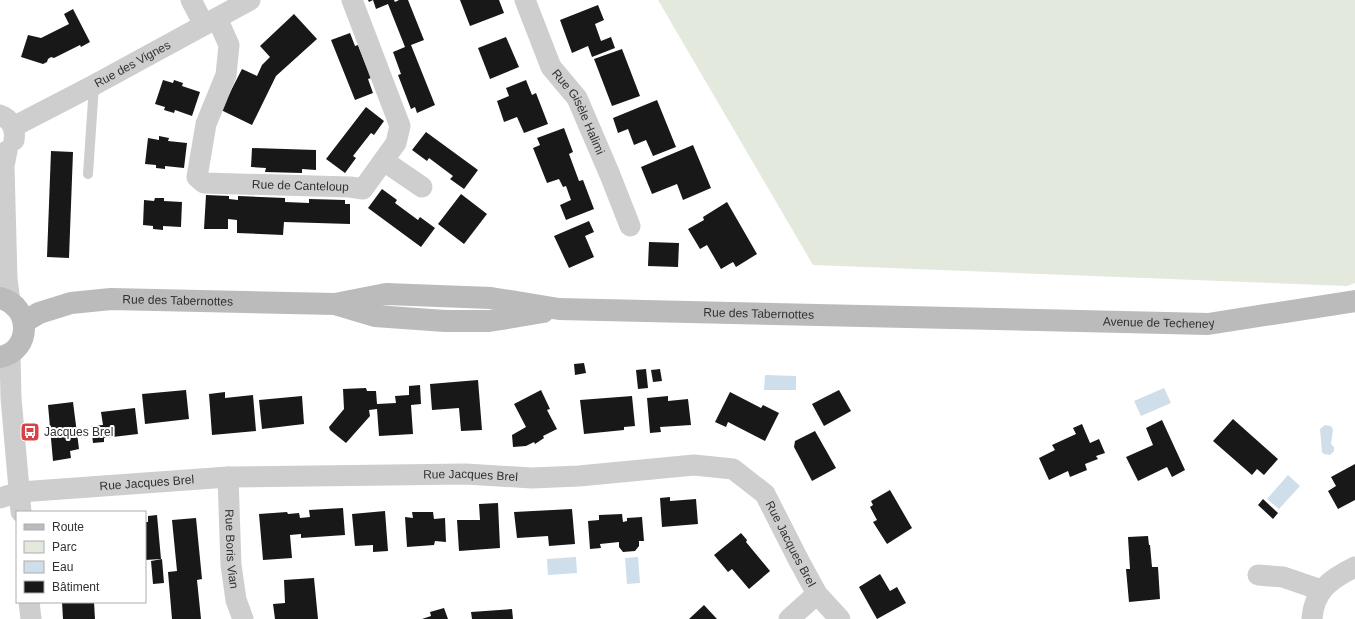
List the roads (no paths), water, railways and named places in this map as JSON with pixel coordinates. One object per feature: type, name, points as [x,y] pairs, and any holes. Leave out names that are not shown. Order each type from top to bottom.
[{"type":"street","points":[[191,0],[211,22]]},
{"type":"street","name":"Rue des Vignes","points":[[7,121],[94,85],[250,0]]},
{"type":"street","name":"Rue de Canteloup","points":[[211,22],[229,46],[226,75],[206,124],[197,177],[204,183],[342,187],[363,189],[396,143],[400,126],[352,0]]},
{"type":"street","name":"Rue Gisèle Halimi","points":[[525,0],[550,67],[577,98],[630,226]]},
{"type":"street","points":[[7,121],[14,139],[11,146],[3,152],[7,279],[5,300],[16,307],[24,322],[22,340],[17,348],[5,355],[11,398],[20,502]]},
{"type":"street","points":[[384,161],[422,186]]},
{"type":"street","name":"Rue des Tabernottes","points":[[24,322],[39,313],[71,302],[112,299],[335,304],[386,294],[491,298],[559,309],[960,318]]},
{"type":"street","name":"Avenue de Techeney","points":[[960,318],[1208,324],[1355,301]]},
{"type":"street","name":"Rue Jacques Brel","points":[[0,498],[20,502],[228,477],[466,474],[532,478],[580,476],[694,465],[734,469],[765,494],[817,594],[840,619]]},
{"type":"street","name":"Rue Boris Vian","points":[[228,477],[231,565],[236,600],[243,619]]},
{"type":"street","points":[[1312,619],[1313,609],[1321,590],[1337,576],[1355,567]]},
{"type":"street","points":[[1258,575],[1283,577],[1321,590]]},
{"type":"street","points":[[789,619],[817,594]]},
{"type":"street","points":[[29,603],[31,619]]},
{"type":"lane","points":[[88,174],[94,85]]},
{"type":"water","points":[[765,375],[796,376],[796,390],[764,390]]},
{"type":"water","points":[[1164,388],[1171,403],[1141,416],[1134,401]]},
{"type":"water","points":[[1325,425],[1331,426],[1333,430],[1331,444],[1334,447],[1334,451],[1330,455],[1322,452],[1320,429]]},
{"type":"water","points":[[1288,475],[1300,486],[1279,509],[1267,499]]},
{"type":"water","points":[[576,557],[577,573],[548,575],[547,559]]},
{"type":"water","points":[[638,557],[640,583],[627,584],[625,558]]},
{"type":"place","name":"Jacques Brel","points":[[30,432]]}]
